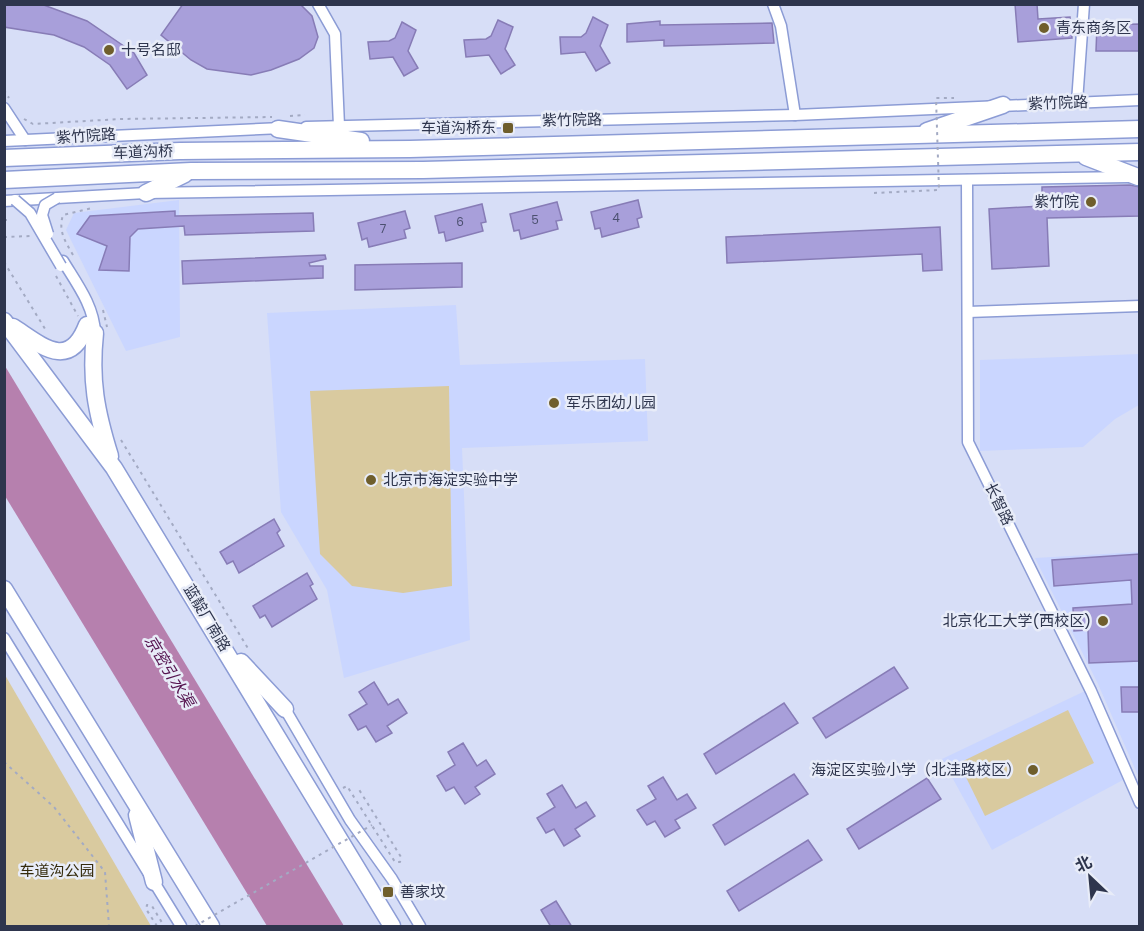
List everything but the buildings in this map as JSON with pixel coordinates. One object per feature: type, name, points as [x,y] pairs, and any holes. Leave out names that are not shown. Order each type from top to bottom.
[{"type":"highway","points":[[910,136],[1003,105]]},
{"type":"highway","points":[[279,129],[410,149]]},
{"type":"highway","name":"紫竹院路","points":[[282,151],[1140,129]]},
{"type":"highway","name":"车道沟桥","points":[[4,158],[180,151],[282,151]]},
{"type":"highway","points":[[146,193],[191,171],[423,170],[1140,152]]},
{"type":"highway","points":[[1077,153],[1139,177]]},
{"type":"highway","name":"车道沟桥","points":[[4,180],[191,171]]},
{"type":"highway","points":[[4,321],[54,353],[67,351],[92,327]]},
{"type":"highway","name":"蓝靛厂南路","points":[[4,321],[114,468],[392,927]]},
{"type":"highway","points":[[92,327],[93,395],[114,468]]},
{"type":"highway","points":[[4,589],[211,927]]},
{"type":"highway","points":[[217,635],[285,710]]},
{"type":"highway","points":[[133,800],[154,882]]},
{"type":"street","points":[[318,4],[335,34],[339,126]]},
{"type":"street","points":[[773,4],[781,26],[795,115]]},
{"type":"street","points":[[1077,102],[1084,4]]},
{"type":"street","name":"紫竹院路","points":[[4,141],[339,126],[795,115],[1140,100]]},
{"type":"street","points":[[8,106],[25,140]]},
{"type":"street","points":[[10,200],[146,193],[1139,177]]},
{"type":"street","name":"长智路","points":[[967,180],[968,442],[1091,691],[1140,803]]},
{"type":"street","points":[[57,198],[45,205],[42,215],[44,227],[59,266]]},
{"type":"street","points":[[10,200],[30,213],[59,266],[87,301],[94,318],[92,327]]},
{"type":"street","points":[[968,312],[1140,306]]},
{"type":"street","points":[[4,638],[181,927]]},
{"type":"street","points":[[285,710],[350,820],[392,879],[420,927]]},
{"type":"path","points":[[4,90],[8,106]]},
{"type":"path","points":[[874,193],[939,190],[936,98],[954,98]]},
{"type":"path","points":[[21,117],[33,124],[121,119],[315,115]]},
{"type":"path","points":[[78,263],[62,236],[60,225],[63,215],[94,207]]},
{"type":"path","points":[[4,262],[24,298],[53,339]]},
{"type":"path","points":[[59,266],[76,311],[92,327],[103,309]]},
{"type":"path","name":"蓝靛厂南路","points":[[118,436],[254,659]]},
{"type":"path","points":[[4,762],[54,807],[105,872],[109,927]]},
{"type":"path","points":[[351,792],[395,862],[400,862],[401,857],[358,788]]},
{"type":"path","points":[[195,927],[372,825]]},
{"type":"path","points":[[157,927],[146,909],[147,905],[152,906],[164,927]]},
{"type":"shaded area","points":[[179,200],[180,337],[126,351],[66,230],[74,213]]},
{"type":"shaded area","name":"北京市海淀实验中学","points":[[456,305],[460,365],[645,359],[648,441],[462,448],[470,640],[344,678],[327,590],[281,512],[267,313]]},
{"type":"shaded area","points":[[1139,354],[1139,405],[1115,419],[1083,447],[980,451],[980,360]]},
{"type":"shaded area","name":"北京化工大学(西校区)","points":[[1139,552],[1139,778],[1098,684],[1035,558]]},
{"type":"shaded area","name":"海淀区实验小学（北洼路校区）","points":[[1085,691],[1123,780],[992,850],[942,759]]},
{"type":"green space","points":[[449,386],[452,586],[403,593],[352,586],[320,554],[310,391]]},
{"type":"green space","name":"车道沟公园","points":[[5,675],[151,926],[5,926]]},
{"type":"green space","points":[[1068,710],[1094,763],[985,816],[959,763]]},
{"type":"water","name":"京密引水渠","points":[[5,366],[344,926],[267,926],[5,496]]},
{"type":"place","name":"青东商务区","points":[[1044,28]]},
{"type":"place","name":"十号名邸","points":[[109,50]]},
{"type":"place","name":"车道沟桥东","points":[[508,128]]},
{"type":"place","name":"紫竹院","points":[[1091,202]]},
{"type":"place","name":"军乐团幼儿园","points":[[554,403]]},
{"type":"place","name":"北京市海淀实验中学","points":[[371,480]]},
{"type":"place","name":"北京化工大学(西校区)","points":[[1103,621]]},
{"type":"place","name":"海淀区实验小学（北洼路校区）","points":[[1033,770]]},
{"type":"place","name":"善家坟","points":[[388,892]]}]
